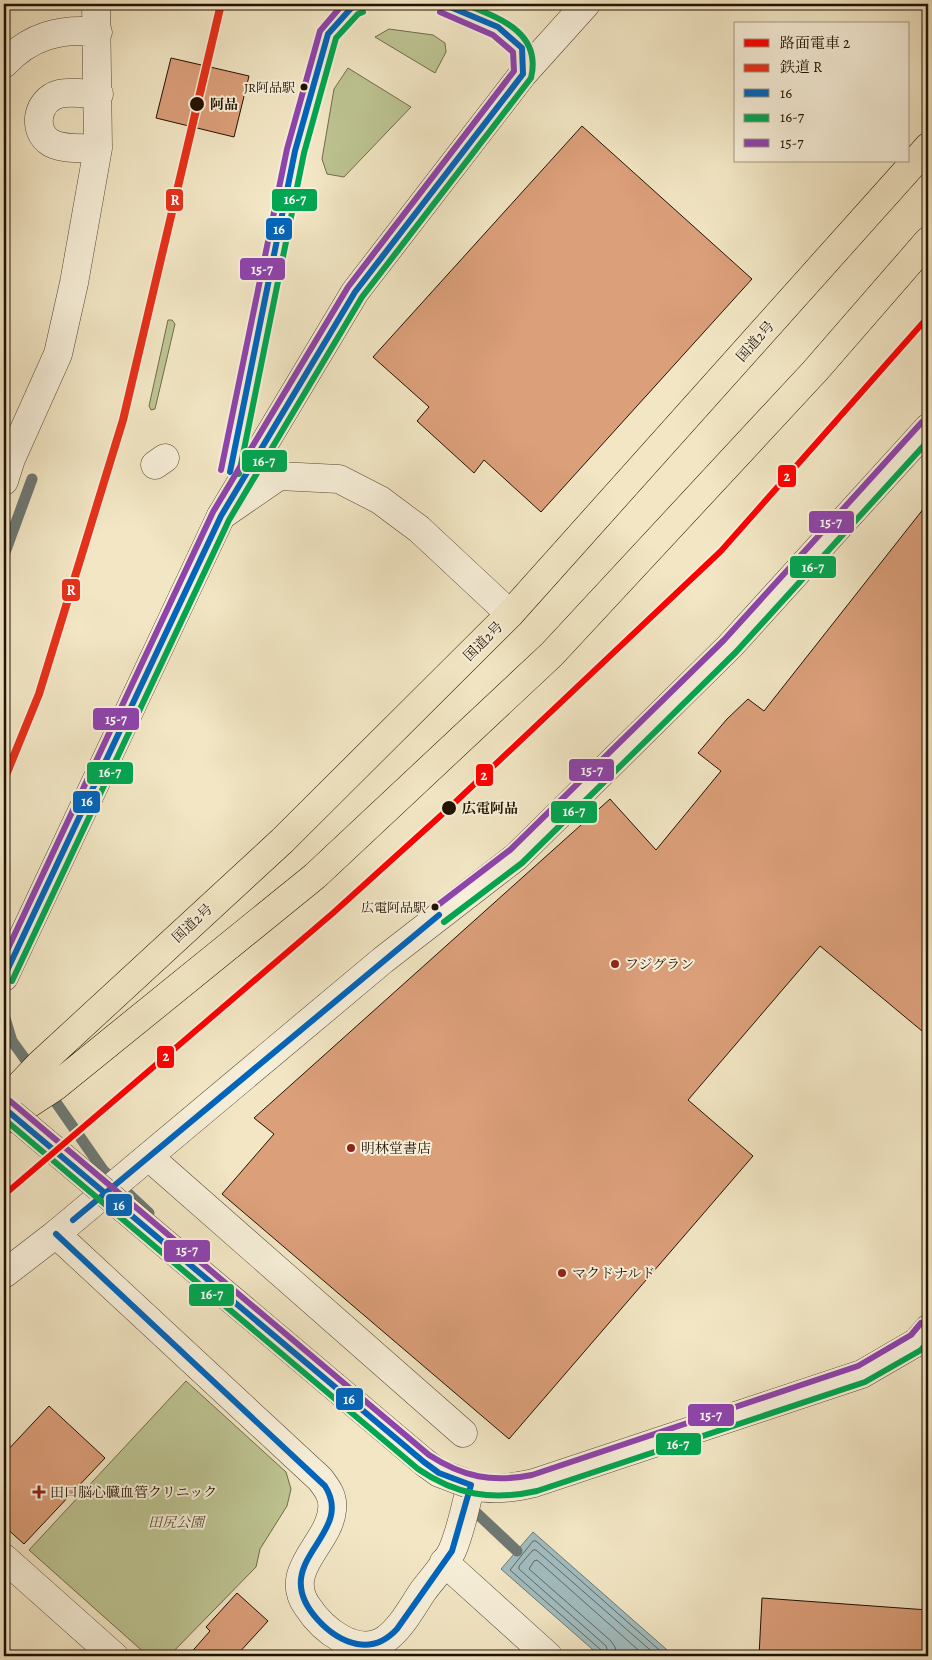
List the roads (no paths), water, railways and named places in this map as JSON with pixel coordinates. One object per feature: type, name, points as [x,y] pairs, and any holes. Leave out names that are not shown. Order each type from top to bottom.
[{"type":"highway","name":"国道2号","points":[[4,1102],[47,1058],[282,840],[510,614],[928,148]]},
{"type":"highway","points":[[4,1120],[56,1086],[315,876],[552,654],[814,371],[928,241]]},
{"type":"street","points":[[4,481],[11,459],[58,354],[74,284],[98,148],[98,32],[96,4]]},
{"type":"street","points":[[4,977],[221,516],[372,268],[523,74],[586,4]]},
{"type":"street","points":[[4,64],[28,43],[44,35],[68,30],[98,32]]},
{"type":"street","points":[[98,94],[59,94],[48,100],[41,110],[38,121],[42,133],[50,142],[61,147],[98,148]]},
{"type":"street","points":[[4,1274],[56,1234],[149,1157],[383,960],[516,856],[730,646],[928,428]]},
{"type":"street","points":[[221,516],[280,476],[339,479],[380,500],[419,528],[510,614]]},
{"type":"street","points":[[4,1108],[424,1462],[448,1478],[470,1486],[495,1489],[514,1488],[862,1374],[918,1342],[928,1329]]},
{"type":"street","points":[[149,1157],[463,1433]]},
{"type":"street","points":[[56,1234],[330,1492],[332,1509],[327,1525],[305,1564],[299,1581],[302,1600],[313,1616],[350,1650],[384,1640],[398,1627],[452,1552],[470,1486]]},
{"type":"street","points":[[4,1558],[114,1656]]},
{"type":"street","points":[[444,1562],[548,1656]]},
{"type":"water","points":[[533,1532],[674,1656],[600,1656],[501,1569]]},
{"type":"waterway","points":[[4,555],[32,479]]},
{"type":"waterway","points":[[4,1015],[12,1041],[33,1070]]},
{"type":"waterway","points":[[48,1091],[103,1170],[149,1213]]},
{"type":"waterway","points":[[467,1504],[517,1551]]},
{"type":"tram line","name":"2","points":[[4,1195],[333,913],[448,809],[721,551],[928,317]]},
{"type":"rail line","name":"R","points":[[4,780],[39,694],[123,420],[221,4]]},
{"type":"place","name":"JR阿品駅","points":[[304,87]]},
{"type":"place","name":"阿品","points":[[197,104]]},
{"type":"place","name":"広電阿品","points":[[449,808]]},
{"type":"place","name":"広電阿品駅","points":[[435,907]]},
{"type":"place","name":"フジグラン","points":[[615,964]]},
{"type":"place","name":"明林堂書店","points":[[351,1148]]},
{"type":"place","name":"マクドナルド","points":[[562,1273]]},
{"type":"place","name":"田口脳心臓血管クリニック","points":[[39,1492]]},
{"type":"park label","name":"田尻公園","points":[[176,1522]]}]
